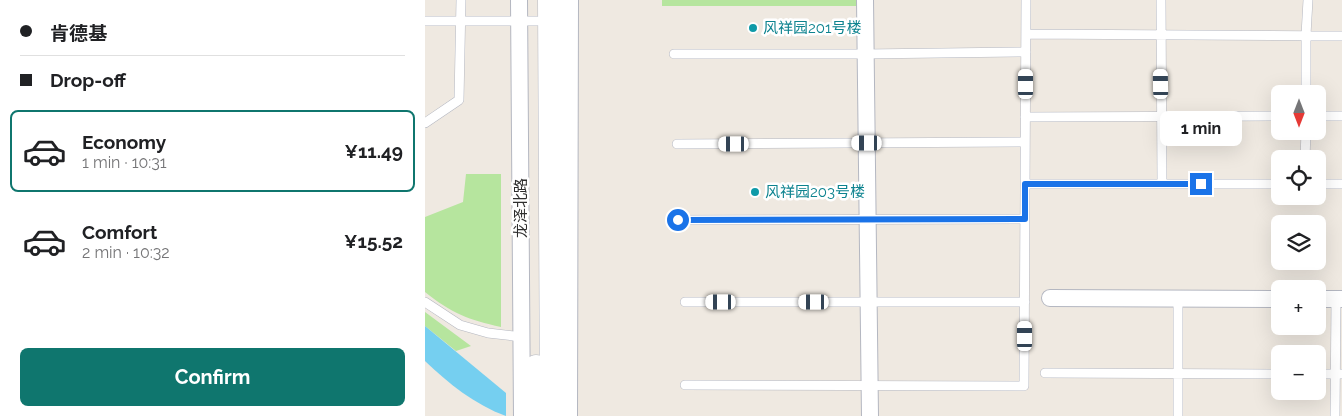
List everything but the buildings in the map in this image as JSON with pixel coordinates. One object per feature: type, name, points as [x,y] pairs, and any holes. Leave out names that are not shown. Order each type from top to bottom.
[{"type":"main road","name":"龙泽北路","points":[[550,0],[552,416]]},
{"type":"main road","name":"龙泽北路","points":[[531,14],[535,416]]},
{"type":"street","name":"龙泽北路","points":[[519,0],[531,14],[522,337],[522,416]]},
{"type":"street","points":[[569,416],[570,0]]},
{"type":"street","points":[[865,0],[871,416]]},
{"type":"street","points":[[1050,298],[1271,299]]},
{"type":"street","points":[[1326,299],[1339,299]]},
{"type":"lane","points":[[425,123],[459,100],[461,0]]},
{"type":"lane","points":[[685,385],[1024,386],[1026,0]]},
{"type":"lane","points":[[1161,0],[1162,183]]},
{"type":"lane","points":[[1306,85],[1308,0]]},
{"type":"lane","points":[[425,21],[461,21],[531,14]]},
{"type":"lane","points":[[1026,34],[1342,36]]},
{"type":"lane","points":[[674,54],[1026,52]]},
{"type":"lane","points":[[1025,117],[1271,116]]},
{"type":"lane","points":[[1326,116],[1342,116]]},
{"type":"lane","points":[[677,144],[1025,142]]},
{"type":"lane","points":[[1025,184],[1271,184]]},
{"type":"lane","points":[[1326,184],[1342,184]]},
{"type":"lane","points":[[678,220],[1025,219]]},
{"type":"lane","points":[[1178,298],[1178,416]]},
{"type":"lane","points":[[1335,416],[1339,374],[1339,299]]},
{"type":"lane","points":[[425,302],[460,325],[488,333],[522,337]]},
{"type":"lane","points":[[685,302],[1025,302]]},
{"type":"lane","points":[[1045,373],[1271,374]]},
{"type":"lane","points":[[1326,374],[1339,374]]},
{"type":"green space","points":[[662,0],[857,0],[857,6],[662,6]]},
{"type":"green space","points":[[466,174],[501,174],[501,327],[479,322],[461,315],[425,292],[425,217],[463,202]]},
{"type":"green space","points":[[425,312],[471,346],[456,351],[425,326]]},
{"type":"water","points":[[425,326],[506,393],[506,416],[483,406],[463,393],[425,361]]},
{"type":"place","name":"风祥园201号楼","points":[[753,28]]},
{"type":"place","name":"风祥园203号楼","points":[[755,192]]},
{"type":"route","points":[[678,220],[1025,219],[1025,184],[1201,184]]}]
